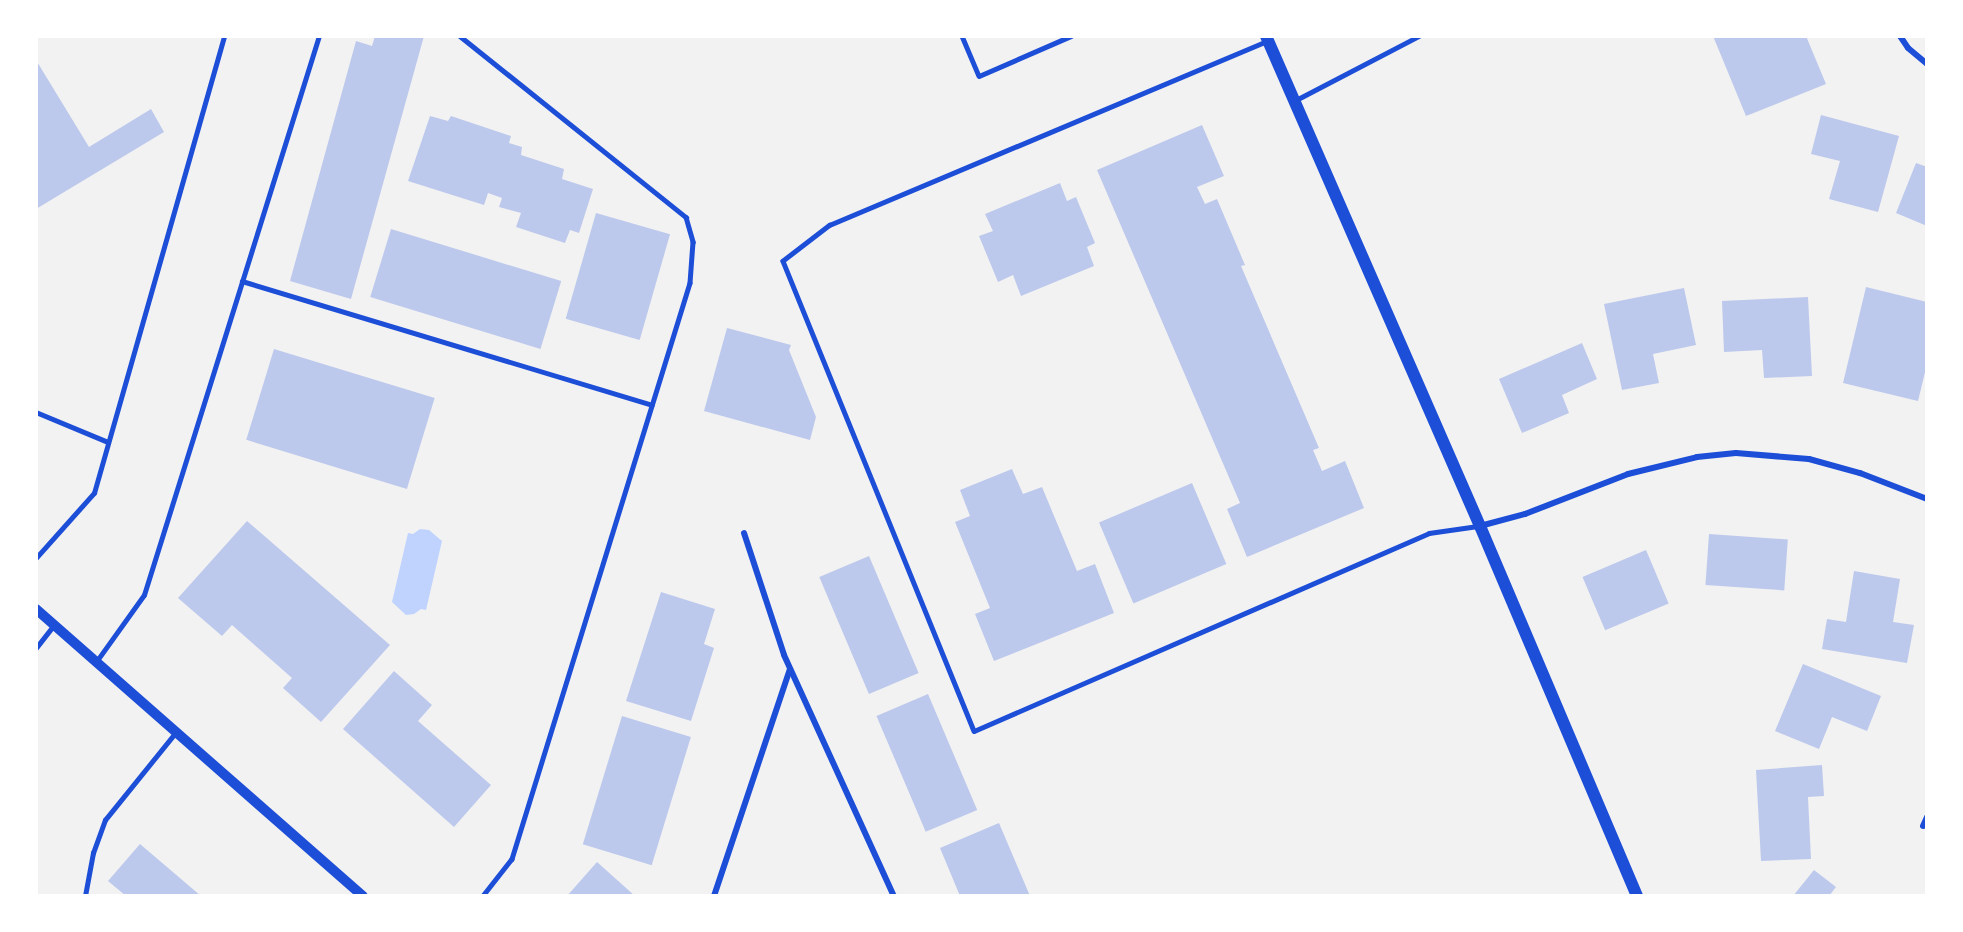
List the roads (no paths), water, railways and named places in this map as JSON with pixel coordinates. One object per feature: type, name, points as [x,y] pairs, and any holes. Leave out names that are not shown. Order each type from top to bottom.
[{"type":"main road","points":[[1268,39],[1480,526],[1637,896]]},
{"type":"street","points":[[1900,36],[1908,48],[1927,64]]},
{"type":"street","points":[[1480,526],[1526,514],[1628,474],[1697,457],[1736,453],[1809,459],[1860,473],[1927,499]]},
{"type":"street","points":[[744,533],[790,669],[894,896]]},
{"type":"street","points":[[36,609],[363,896]]},
{"type":"street","points":[[714,896],[790,669]]},
{"type":"street","points":[[1923,826],[1927,817]]},
{"type":"lane","points":[[36,558],[94,493],[224,36]]},
{"type":"lane","points":[[96,662],[144,595],[319,36]]},
{"type":"lane","points":[[459,36],[686,217],[693,242],[690,284],[512,860],[483,896]]},
{"type":"lane","points":[[962,36],[979,76],[1071,36]]},
{"type":"lane","points":[[1294,101],[1419,36]]},
{"type":"lane","points":[[1268,39],[830,225],[783,261],[974,731],[1430,533],[1480,526]]},
{"type":"lane","points":[[242,281],[652,405]]},
{"type":"lane","points":[[36,412],[108,442]]},
{"type":"lane","points":[[36,648],[54,625]]},
{"type":"lane","points":[[85,896],[93,853],[105,820],[176,732]]},
{"type":"water","points":[[420,529],[429,530],[442,541],[426,610],[421,609],[414,614],[406,615],[392,602],[408,533],[413,534]]}]
